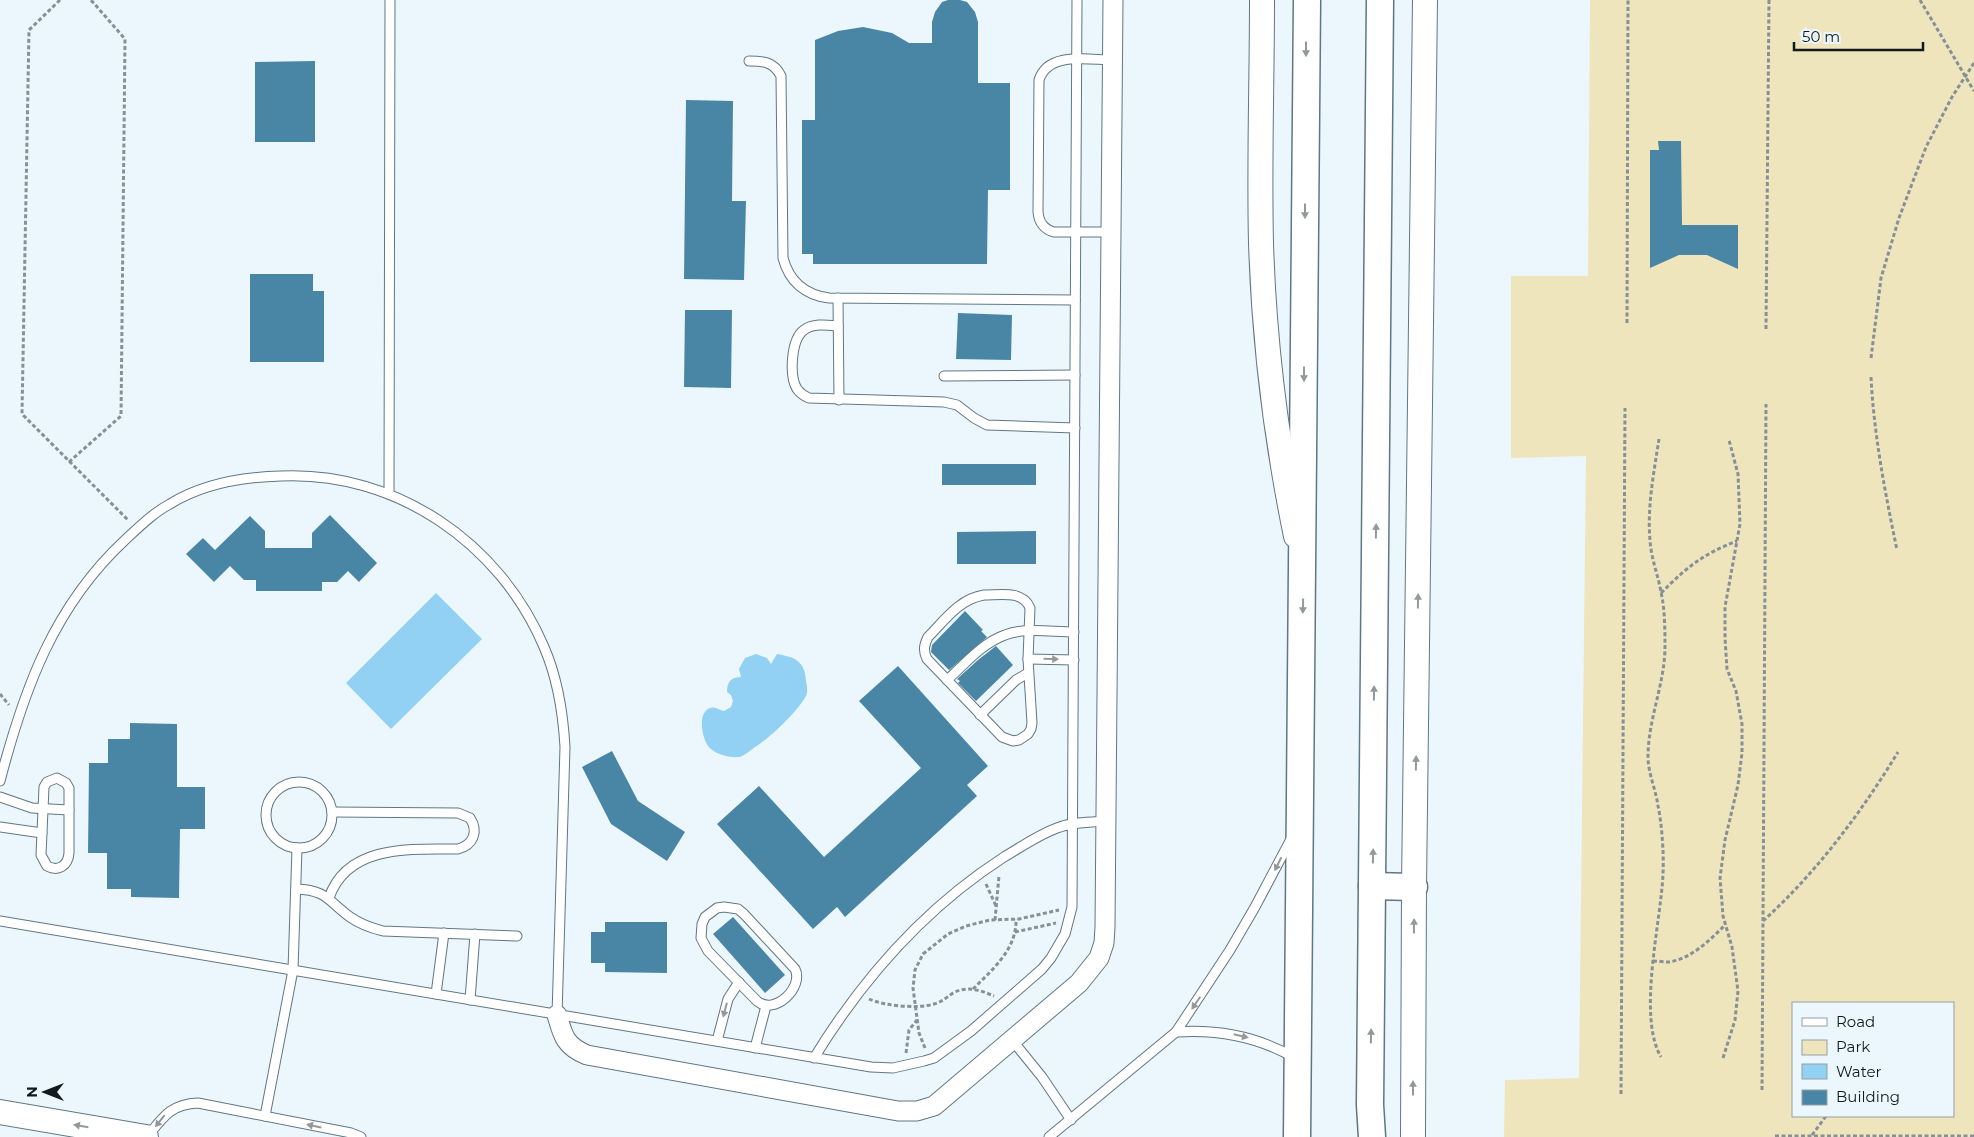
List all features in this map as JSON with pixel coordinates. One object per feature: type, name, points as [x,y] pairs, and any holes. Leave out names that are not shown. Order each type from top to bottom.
[{"type":"main road","points":[[1297,1137],[1307,0]]},
{"type":"main road","points":[[1372,1137],[1372,886],[1380,0]]},
{"type":"main road","points":[[1372,886],[1414,888]]},
{"type":"street","points":[[558,1014],[563,1036],[568,1044],[576,1051],[587,1055],[898,1111],[917,1111],[934,1106],[1078,983],[1099,958],[1104,943],[1105,926],[1113,0]]},
{"type":"street","points":[[1262,0],[1261,242],[1264,308],[1278,438],[1303,568]]},
{"type":"street","points":[[1414,1137],[1414,888],[1425,0]]},
{"type":"street","points":[[0,1112],[147,1137]]},
{"type":"lane","points":[[389,494],[390,0]]},
{"type":"lane","points":[[0,921],[870,1067],[905,1066],[934,1058],[971,1031],[1042,969],[1051,958],[1065,934],[1072,907],[1077,0]]},
{"type":"lane","points":[[1111,232],[1059,233],[1048,230],[1041,223],[1039,218],[1039,80],[1044,69],[1053,62],[1113,60]]},
{"type":"lane","points":[[749,61],[762,61],[774,66],[783,82],[782,249],[785,267],[795,283],[802,289],[819,297],[838,298],[1075,300]]},
{"type":"lane","points":[[838,298],[839,400]]},
{"type":"lane","points":[[838,326],[811,326],[798,336],[793,350],[793,376],[797,390],[809,398],[944,402],[958,405],[974,418],[987,425],[1075,428]]},
{"type":"lane","points":[[944,376],[1075,375]]},
{"type":"lane","points":[[0,781],[27,690],[50,638],[64,613],[85,583],[116,548],[170,503],[217,485],[275,476],[317,477],[349,482],[389,494],[412,504],[448,526],[492,564],[508,583],[531,618],[554,672],[564,722],[565,746],[558,1014]]},
{"type":"lane","points":[[984,595],[1019,596],[1028,603],[1030,608],[1028,658],[1031,729],[1024,738],[1013,741],[999,734],[927,659],[924,653],[925,642],[968,599],[984,595]]},
{"type":"lane","points":[[947,680],[990,642],[1013,633],[1029,631],[1074,632]]},
{"type":"lane","points":[[1028,658],[1074,660]]},
{"type":"lane","points":[[980,715],[1016,680],[1028,673]]},
{"type":"lane","points":[[57,778],[66,783],[69,788],[69,810],[69,858],[64,866],[56,869],[51,868],[44,863],[41,855],[44,787],[47,782],[57,778]]},
{"type":"lane","points":[[291,783],[310,783],[324,794],[332,812],[331,821],[323,838],[315,844],[297,848],[280,842],[268,827],[266,809],[275,792],[291,783]]},
{"type":"lane","points":[[0,797],[21,805],[43,809],[69,810]]},
{"type":"lane","points":[[329,898],[337,880],[344,872],[365,860],[401,849],[458,849],[465,847],[474,837],[475,830],[470,818],[458,813],[332,812]]},
{"type":"lane","points":[[1049,1137],[1176,1032],[1255,908],[1300,820]]},
{"type":"lane","points":[[814,1058],[876,970],[915,928],[951,896],[1000,860],[1043,834],[1073,823],[1106,821]]},
{"type":"lane","points":[[0,827],[42,833]]},
{"type":"lane","points":[[265,1116],[293,970],[297,848]]},
{"type":"lane","points":[[296,889],[313,891],[329,898],[351,918],[372,928],[395,932],[517,936]]},
{"type":"lane","points":[[731,907],[744,914],[795,968],[797,980],[794,987],[776,1005],[766,1006],[757,1001],[708,951],[701,938],[701,931],[706,917],[717,908],[731,907]]},
{"type":"lane","points":[[436,994],[444,933]]},
{"type":"lane","points":[[470,1000],[474,934]]},
{"type":"lane","points":[[717,1042],[728,999],[739,982]]},
{"type":"lane","points":[[755,1048],[766,1006]]},
{"type":"lane","points":[[1176,1032],[1212,1032],[1248,1038],[1266,1044],[1298,1060]]},
{"type":"lane","points":[[1012,1040],[1042,1077],[1071,1120]]},
{"type":"lane","points":[[147,1137],[164,1116],[179,1106],[188,1103],[208,1104],[361,1137]]},
{"type":"path","points":[[60,0],[29,30],[22,414],[137,529]]},
{"type":"path","points":[[69,462],[121,416],[124,38],[91,0]]},
{"type":"path","points":[[1627,323],[1628,0]]},
{"type":"path","points":[[1766,329],[1769,0]]},
{"type":"path","points":[[1920,0],[1974,91]]},
{"type":"path","points":[[1871,358],[1881,278],[1899,218],[1926,147],[1952,97],[1974,63]]},
{"type":"path","points":[[1871,377],[1873,413],[1882,477],[1897,550]]},
{"type":"path","points":[[1762,1090],[1766,404]]},
{"type":"path","points":[[1620,1094],[1625,408]]},
{"type":"path","points":[[1659,438],[1651,495],[1650,540],[1655,570],[1662,593],[1665,647],[1663,675],[1652,718],[1648,758],[1659,807],[1663,872],[1650,1003],[1656,1050],[1661,1057]]},
{"type":"path","points":[[1723,1058],[1735,1020],[1738,991],[1732,947],[1723,916],[1720,878],[1724,840],[1738,785],[1742,753],[1742,724],[1736,691],[1727,669],[1724,638],[1724,607],[1740,524],[1738,474],[1728,440]]},
{"type":"path","points":[[1662,593],[1683,571],[1701,557],[1737,541]]},
{"type":"path","points":[[1763,921],[1791,895],[1836,840],[1878,784],[1898,752]]},
{"type":"path","points":[[995,920],[1000,860]]},
{"type":"path","points":[[981,873],[996,906]]},
{"type":"path","points":[[934,1058],[922,1044],[917,1020],[913,979],[918,962],[923,954],[948,934],[978,922],[1016,919],[1072,907]]},
{"type":"path","points":[[972,989],[996,967],[1013,942],[1016,932],[1016,919]]},
{"type":"path","points":[[1016,932],[1069,921]]},
{"type":"path","points":[[1653,961],[1670,962],[1690,954],[1708,942],[1725,925]]},
{"type":"path","points":[[858,993],[884,1004],[917,1006],[933,1004],[959,990],[972,989],[980,990],[1006,1001]]},
{"type":"path","points":[[905,1066],[907,1035],[912,1024],[917,1020]]},
{"type":"path","points":[[1812,1136],[1825,1117]]},
{"type":"path","points":[[1775,1136],[1974,1136]]},
{"type":"green space","points":[[1590,0],[1974,0],[1974,1137],[1504,1137],[1505,1080],[1579,1078],[1586,456],[1511,458],[1511,276],[1588,276]]},
{"type":"water","points":[[436,593],[482,639],[391,729],[346,683]]},
{"type":"water","points":[[756,654],[767,658],[771,664],[777,654],[798,661],[804,669],[807,694],[797,709],[783,724],[747,753],[739,757],[722,755],[711,749],[706,742],[702,726],[703,715],[710,708],[724,711],[731,707],[733,701],[731,695],[727,692],[728,685],[732,679],[741,677],[739,669],[745,658]]},
{"type":"building","points":[[948,0],[967,2],[975,12],[978,22],[978,83],[1010,83],[1010,190],[988,190],[987,264],[813,264],[813,254],[802,254],[802,120],[815,120],[815,40],[838,31],[863,27],[892,33],[909,43],[932,43],[932,22],[935,12],[942,2]]},
{"type":"building","points":[[315,61],[315,142],[255,142],[255,62]]},
{"type":"building","points":[[686,100],[733,101],[732,201],[746,201],[744,280],[684,279]]},
{"type":"building","points":[[1658,141],[1681,141],[1682,225],[1738,225],[1738,269],[1707,255],[1679,255],[1650,268],[1650,150],[1659,150]]},
{"type":"building","points":[[250,274],[313,274],[313,291],[324,291],[324,362],[250,362]]},
{"type":"building","points":[[685,310],[732,310],[731,388],[684,387]]},
{"type":"building","points":[[958,313],[1012,315],[1011,360],[956,359]]},
{"type":"building","points":[[942,464],[1036,464],[1036,485],[942,485]]},
{"type":"building","points":[[330,515],[377,563],[359,582],[348,571],[337,582],[322,582],[322,591],[256,591],[256,580],[244,580],[230,566],[214,582],[186,554],[203,538],[215,550],[250,516],[265,531],[265,548],[312,548],[312,533]]},
{"type":"building","points":[[1036,531],[1036,564],[957,564],[957,532]]},
{"type":"building","points":[[965,611],[987,637],[949,670],[931,652],[932,645]]},
{"type":"building","points":[[996,646],[1013,665],[976,701],[958,683],[960,681],[957,679]]},
{"type":"building","points":[[898,666],[988,766],[967,785],[977,796],[845,917],[837,907],[813,929],[717,824],[759,786],[824,857],[921,768],[859,701]]},
{"type":"building","points":[[130,723],[177,724],[177,787],[205,787],[205,829],[180,829],[179,898],[131,897],[131,889],[107,889],[107,853],[88,853],[89,763],[108,763],[108,739],[130,739]]},
{"type":"building","points":[[612,751],[638,801],[685,832],[667,861],[611,824],[582,767]]},
{"type":"building","points":[[733,917],[785,975],[765,993],[713,934]]},
{"type":"building","points":[[605,922],[667,922],[667,973],[605,972],[605,963],[591,963],[591,932],[605,932]]}]
